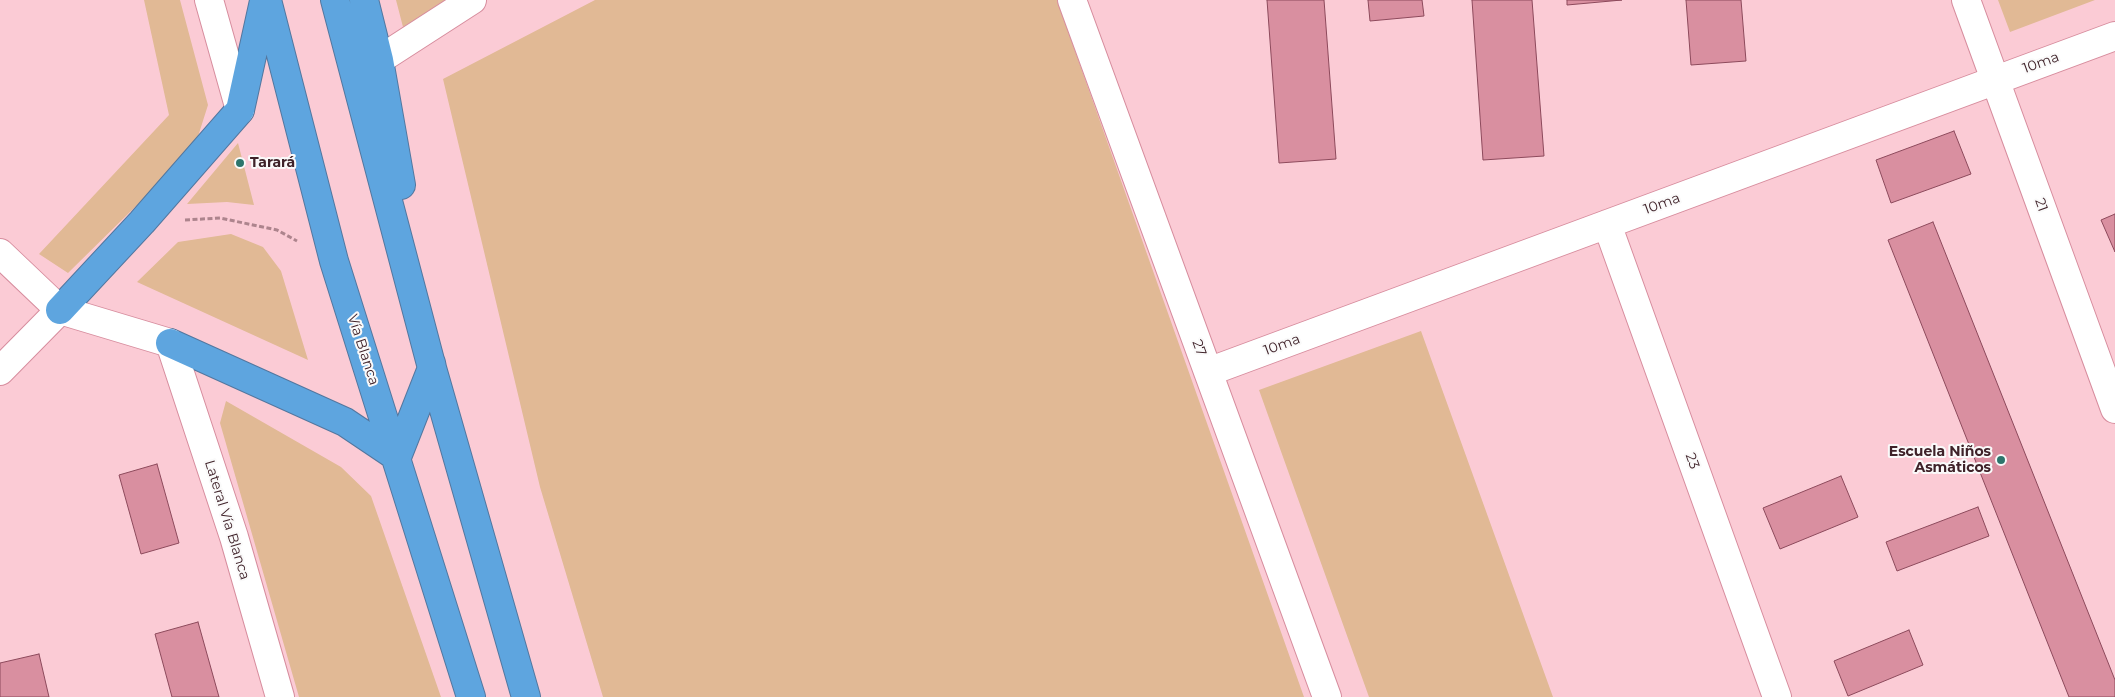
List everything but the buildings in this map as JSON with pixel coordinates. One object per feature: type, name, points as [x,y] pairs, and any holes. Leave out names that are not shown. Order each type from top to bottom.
[{"type":"highway","points":[[60,310],[142,222],[240,110],[266,0]]},
{"type":"highway","name":"Vía Blanca","points":[[266,0],[334,261],[471,697]]},
{"type":"highway","points":[[335,0],[432,368],[526,697]]},
{"type":"highway","points":[[170,343],[345,422],[397,458],[432,368],[379,60],[364,0]]},
{"type":"street","points":[[209,0],[240,110]]},
{"type":"street","points":[[379,60],[472,0]]},
{"type":"street","name":"27","points":[[1072,0],[1327,697]]},
{"type":"street","name":"21","points":[[1966,0],[2115,410]]},
{"type":"street","name":"10ma","points":[[1208,372],[2115,36]]},
{"type":"street","name":"23","points":[[1607,224],[1778,697]]},
{"type":"street","points":[[0,253],[60,310],[170,343]]},
{"type":"street","points":[[0,371],[60,310]]},
{"type":"street","name":"Lateral Vía Blanca","points":[[170,343],[234,538],[280,697]]},
{"type":"path","points":[[142,222],[220,218],[277,230],[334,261]]},
{"type":"shaded area","points":[[144,0],[180,0],[208,105],[194,149],[68,273],[39,254],[169,115]]},
{"type":"shaded area","points":[[396,0],[447,0],[403,27]]},
{"type":"shaded area","points":[[595,0],[1057,0],[1304,697],[603,697],[540,487],[443,79]]},
{"type":"shaded area","points":[[1998,0],[2095,0],[2010,32]]},
{"type":"shaded area","points":[[238,143],[254,205],[227,202],[187,204]]},
{"type":"shaded area","points":[[231,234],[263,247],[281,271],[308,360],[137,282],[178,242]]},
{"type":"shaded area","points":[[1421,331],[1553,697],[1369,697],[1259,390]]},
{"type":"shaded area","points":[[226,401],[341,467],[371,496],[441,697],[299,697],[220,423]]},
{"type":"place","name":"Tarará","points":[[240,163]]},
{"type":"place","name":"Escuela Niños Asmáticos","points":[[2001,460]]}]
